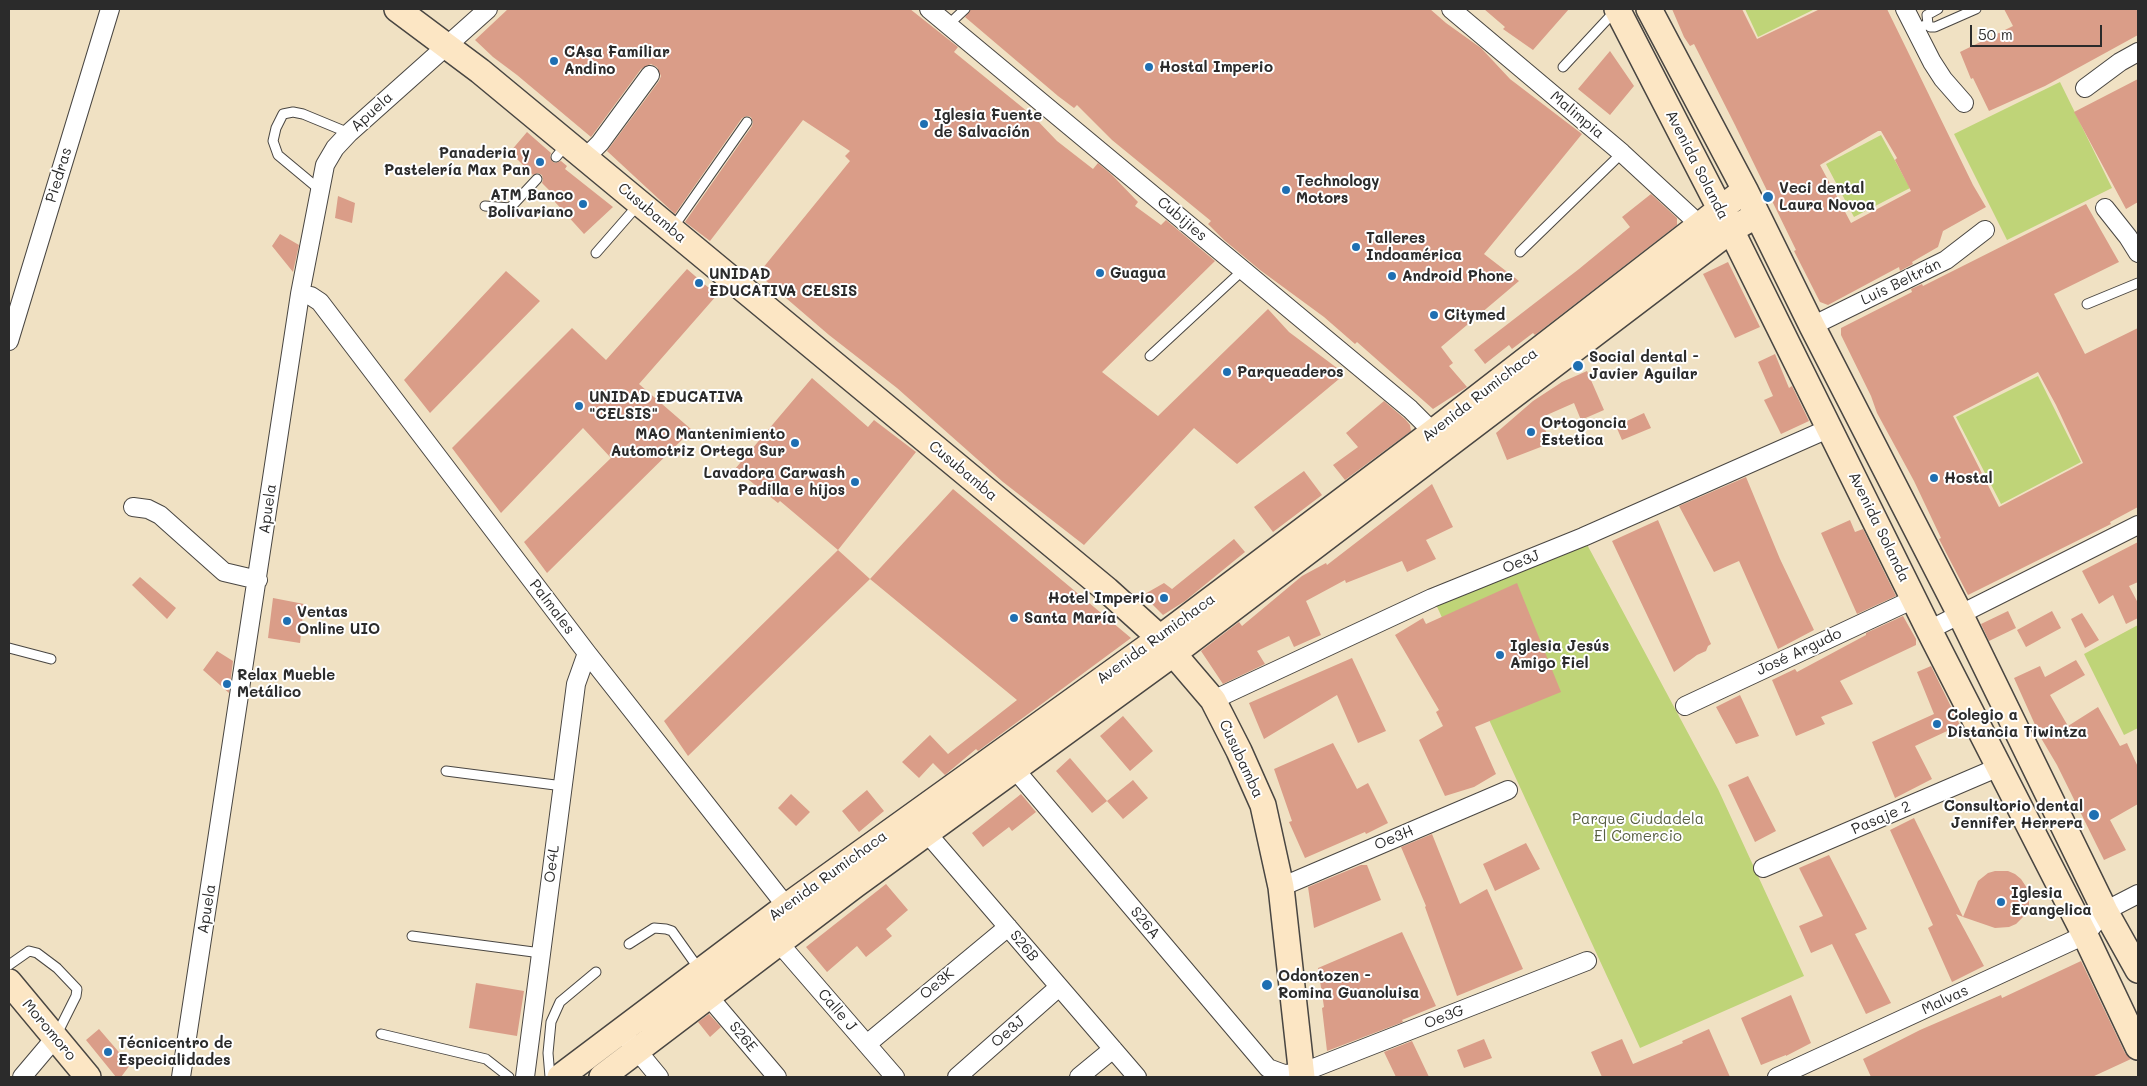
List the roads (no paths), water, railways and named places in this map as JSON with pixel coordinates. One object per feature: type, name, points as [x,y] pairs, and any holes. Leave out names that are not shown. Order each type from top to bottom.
[{"type":"street","name":"Piedras","points":[[9,341],[110,9]]},
{"type":"street","name":"Cusubamba","points":[[397,9],[480,71],[569,153],[640,203],[1107,590],[1167,646],[1213,700],[1239,751],[1263,805],[1281,887],[1302,1075]]},
{"type":"street","name":"Apuela","points":[[181,1077],[300,294],[325,165],[335,148],[349,133],[488,9]]},
{"type":"street","name":"Cubijies","points":[[929,9],[1410,409],[1433,432]]},
{"type":"street","name":"Malimpia","points":[[1451,9],[1622,153],[1700,225]]},
{"type":"street","name":"Avenida Solanda","points":[[1617,9],[1830,428],[1929,630],[2085,935],[2138,1047]]},
{"type":"street","name":"Avenida Solanda","points":[[1649,9],[1758,215],[1812,326],[1960,614],[2105,911],[2138,970]]},
{"type":"street","points":[[1905,9],[1922,26],[1938,70],[1964,102]]},
{"type":"street","points":[[2085,88],[2120,62],[2138,52]]},
{"type":"street","points":[[569,153],[600,143],[650,75]]},
{"type":"street","name":"Avenida Rumichaca","points":[[560,1077],[701,971],[794,916],[1167,646],[1725,220],[1745,190]]},
{"type":"street","points":[[2105,208],[2138,253]]},
{"type":"street","name":"Avenida Rumichaca","points":[[1167,646],[1433,432],[1700,225],[1758,215]]},
{"type":"street","name":"Luis Beltrán","points":[[1812,326],[1946,260],[1985,230]]},
{"type":"street","name":"Palmales","points":[[300,294],[311,296],[320,302],[587,653],[794,916]]},
{"type":"street","name":"Oe3J","points":[[1213,700],[1432,598],[1583,537],[1830,428]]},
{"type":"street","points":[[133,507],[148,509],[160,515],[224,572],[258,580]]},
{"type":"street","points":[[1929,630],[2138,525]]},
{"type":"street","name":"José Argudo","points":[[1684,706],[1914,599]]},
{"type":"street","name":"Oe4L","points":[[525,1077],[576,684],[587,653]]},
{"type":"street","name":"S26A","points":[[1008,760],[1268,1068],[1284,1074],[1302,1075]]},
{"type":"street","name":"Pasaje 2","points":[[1763,868],[1999,767]]},
{"type":"street","name":"Oe3H","points":[[1281,887],[1508,790]]},
{"type":"street","name":"S26B","points":[[919,824],[1136,1077]]},
{"type":"street","points":[[2105,911],[2138,894]]},
{"type":"street","name":"Malvas","points":[[1777,1077],[2085,935],[2105,911]]},
{"type":"street","name":"Avenida Rumichaca","points":[[602,1077],[780,943],[794,916]]},
{"type":"street","name":"Oe3K","points":[[867,1044],[1008,927]]},
{"type":"street","name":"Calle J","points":[[780,943],[894,1077]]},
{"type":"street","name":"Oe3G","points":[[1302,1075],[1587,961]]},
{"type":"street","name":"Moromoro","points":[[9,982],[88,1077]]},
{"type":"street","name":"Oe3J","points":[[957,1077],[1059,987]]},
{"type":"street","name":"S26E","points":[[709,996],[777,1077]]},
{"type":"street","points":[[621,1031],[659,1077]]},
{"type":"street","points":[[22,1077],[56,1038]]},
{"type":"street","points":[[1079,1077],[1112,1049]]},
{"type":"lane","points":[[948,25],[965,9]]},
{"type":"lane","points":[[1563,68],[1617,9]]},
{"type":"lane","points":[[1938,9],[1927,15],[1922,26],[1939,26],[1976,9]]},
{"type":"lane","points":[[320,190],[278,155],[273,141],[276,128],[283,114],[293,112],[303,114],[349,133]]},
{"type":"lane","points":[[672,229],[747,122]]},
{"type":"lane","points":[[1520,252],[1622,153]]},
{"type":"lane","points":[[485,206],[510,208],[537,179]]},
{"type":"lane","points":[[596,253],[640,203]]},
{"type":"lane","points":[[1150,356],[1243,270]]},
{"type":"lane","points":[[2087,304],[2138,283]]},
{"type":"lane","points":[[9,648],[51,659]]},
{"type":"lane","points":[[446,771],[563,786]]},
{"type":"lane","points":[[629,944],[654,928],[672,931],[701,971]]},
{"type":"lane","points":[[412,936],[541,953]]},
{"type":"lane","points":[[9,965],[29,951],[37,953],[57,968],[77,989],[76,996],[56,1038]]},
{"type":"lane","points":[[550,1077],[548,1053],[552,1022],[560,1002],[568,993],[596,972]]},
{"type":"lane","points":[[380,1034],[486,1059],[509,1077]]},
{"type":"place","name":"CAsa Familiar Andino","points":[[554,61]]},
{"type":"place","name":"Hostal Imperio","points":[[1149,67]]},
{"type":"place","name":"Iglesia Fuente de Salvación","points":[[924,124]]},
{"type":"place","name":"Panaderia y Pastelería Max Pan","points":[[540,162]]},
{"type":"place","name":"Technology Motors","points":[[1286,190]]},
{"type":"place","name":"Veci dental Laura Novoa","points":[[1768,197]]},
{"type":"place","name":"ATM Banco Bolivariano","points":[[583,204]]},
{"type":"place","name":"Talleres Indoamérica","points":[[1356,247]]},
{"type":"place","name":"Guagua","points":[[1100,273]]},
{"type":"place","name":"Android Phone","points":[[1392,276]]},
{"type":"place","name":"UNIDAD EDUCATIVA CELSIS","points":[[699,283]]},
{"type":"place","name":"Citymed","points":[[1434,315]]},
{"type":"place","name":"Social dental - Javier Aguilar","points":[[1578,366]]},
{"type":"place","name":"Parqueaderos","points":[[1227,372]]},
{"type":"place","name":"UNIDAD EDUCATIVA \"CELSIS\"","points":[[579,406]]},
{"type":"place","name":"Ortogoncia Estetica","points":[[1531,432]]},
{"type":"place","name":"MAO Mantenimiento Automotriz Ortega Sur","points":[[795,443]]},
{"type":"place","name":"Hostal","points":[[1934,478]]},
{"type":"place","name":"Lavadora Carwash Padilla e hijos","points":[[855,482]]},
{"type":"place","name":"Hotel Imperio","points":[[1164,598]]},
{"type":"place","name":"Santa María","points":[[1014,618]]},
{"type":"place","name":"Ventas Online UIO","points":[[287,621]]},
{"type":"place","name":"Iglesia Jesús Amigo Fiel","points":[[1500,655]]},
{"type":"place","name":"Relax Mueble Metálico","points":[[227,684]]},
{"type":"place","name":"Colegio a Distancia Tiwintza","points":[[1937,724]]},
{"type":"place","name":"Consultorio dental Jennifer Herrera","points":[[2094,815]]},
{"type":"place","name":"Iglesia Evangelica","points":[[2001,902]]},
{"type":"place","name":"Odontozen - Romina Guanoluisa","points":[[1267,985]]},
{"type":"place","name":"Técnicentro de Especialidades","points":[[108,1052]]},
{"type":"park label","name":"Parque Ciudadela El Comercio","points":[[1638,828]]}]
